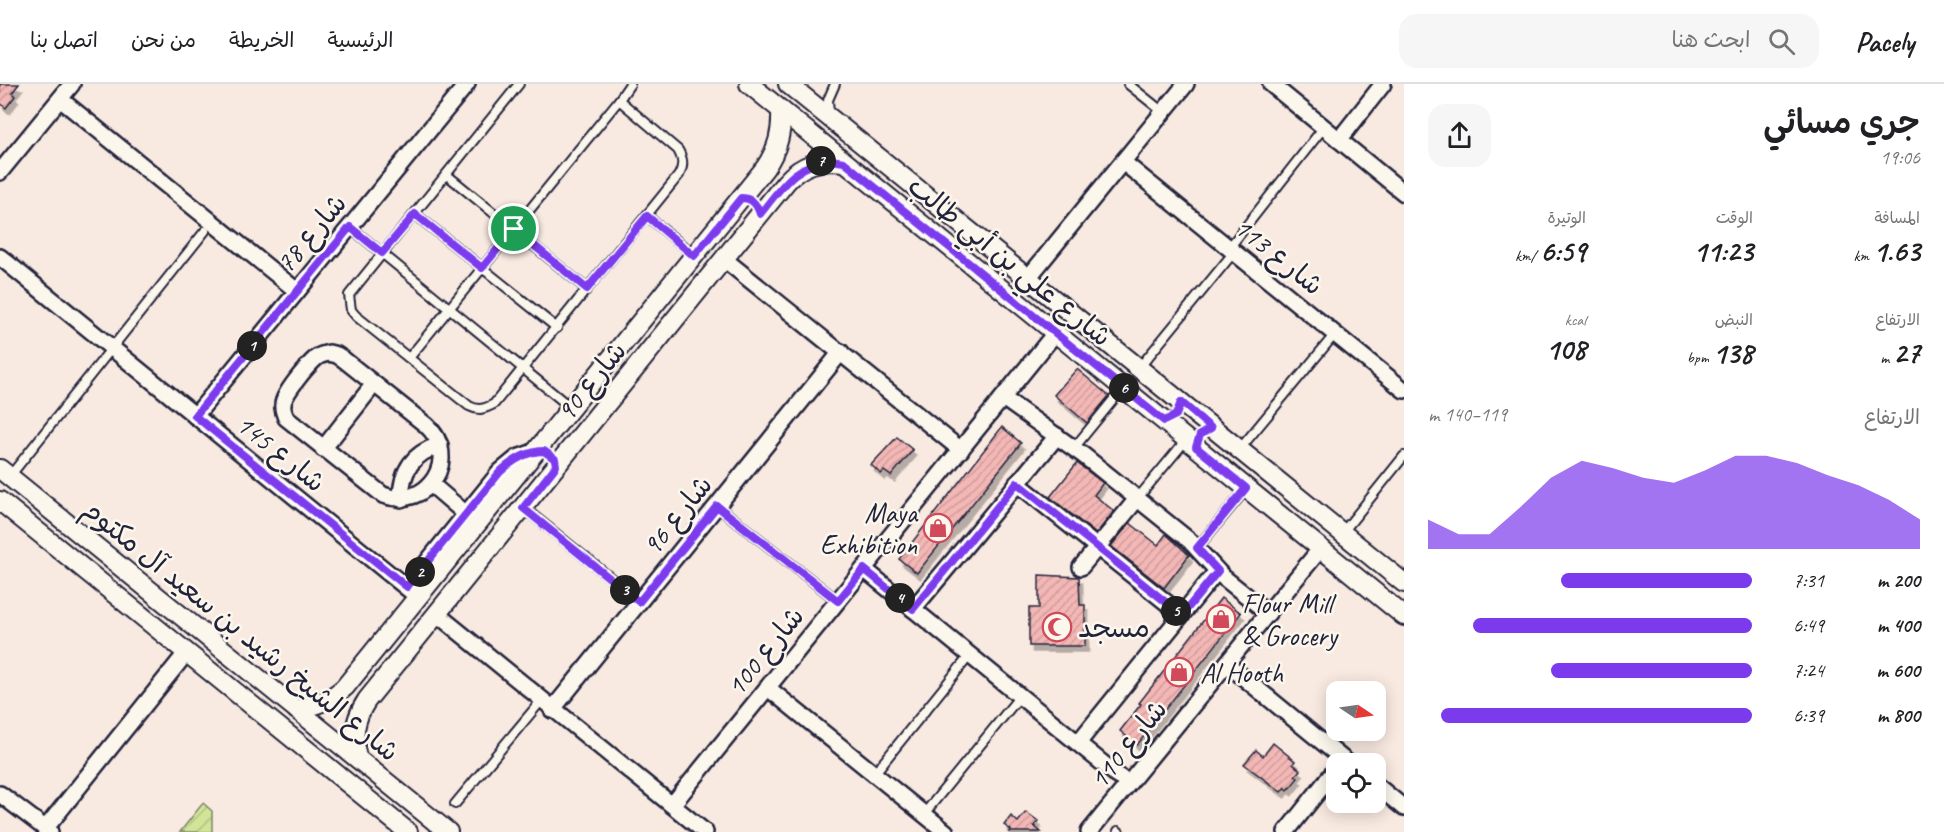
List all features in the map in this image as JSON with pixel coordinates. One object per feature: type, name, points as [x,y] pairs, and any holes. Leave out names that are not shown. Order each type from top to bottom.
[{"type":"street","points":[[0,172],[72,84]]},
{"type":"street","name":"شارع 78","points":[[195,416],[467,84]]},
{"type":"street","name":"شارع علي بن أبي طالب","points":[[749,84],[1404,616]]},
{"type":"street","name":"شارع علي بن أبي طالب","points":[[788,84],[1404,583]]},
{"type":"street","points":[[1028,278],[1186,84]]},
{"type":"street","points":[[1271,84],[1404,193]]},
{"type":"street","points":[[1339,140],[1383,84]]},
{"type":"street","points":[[60,99],[297,291]]},
{"type":"street","name":"شارع 90","points":[[297,710],[324,703],[354,678],[378,647],[412,592],[472,519],[543,444],[765,168],[775,152],[780,134],[781,110]]},
{"type":"street","name":"شارع 90","points":[[357,759],[354,728],[361,709],[724,258],[786,182],[800,169],[818,161],[844,162]]},
{"type":"street","name":"شارع 113","points":[[1123,162],[1404,390]]},
{"type":"street","points":[[741,198],[746,198],[756,204],[760,214]]},
{"type":"street","name":"شارع 145","points":[[0,256],[412,592]]},
{"type":"street","points":[[724,258],[961,450]]},
{"type":"street","name":"شارع 100","points":[[672,805],[1056,332]]},
{"type":"street","name":"شارع 96","points":[[547,705],[639,602],[841,352]]},
{"type":"street","points":[[329,353],[337,355],[432,430],[440,445],[440,465],[431,484],[417,494],[401,499],[383,495],[286,418],[283,402],[286,394],[315,359],[329,353]]},
{"type":"street","points":[[323,449],[374,384]]},
{"type":"street","points":[[1003,398],[1074,448],[1137,498],[1197,548],[1218,571],[1268,613]]},
{"type":"street","points":[[1164,421],[1176,415],[1181,402]]},
{"type":"street","points":[[1191,443],[1211,428]]},
{"type":"street","points":[[913,609],[1057,436]]},
{"type":"street","points":[[556,466],[555,459],[544,451],[543,444],[550,444],[555,450],[562,452],[569,450]]},
{"type":"street","points":[[401,499],[404,474],[410,464],[428,448],[440,445]]},
{"type":"street","name":"شارع الشيخ رشيد بن سعيد آل مكتوم","points":[[5,473],[448,832]]},
{"type":"street","points":[[1017,483],[1182,615]]},
{"type":"street","points":[[431,484],[472,519]]},
{"type":"street","points":[[1081,567],[1137,498]]},
{"type":"street","name":"شارع الشيخ رشيد بن سعيد آل مكتوم","points":[[0,501],[408,832]]},
{"type":"street","name":"شارع 110","points":[[1089,832],[1321,548]]},
{"type":"street","points":[[864,569],[1128,784]]},
{"type":"street","points":[[1078,743],[1218,571]]},
{"type":"street","points":[[159,630],[160,619],[168,611],[174,610]]},
{"type":"street","points":[[437,614],[705,832]]},
{"type":"street","points":[[378,647],[377,659],[381,664],[386,667],[396,663]]},
{"type":"street","points":[[0,795],[42,829],[187,652]]},
{"type":"street","points":[[1227,664],[1330,753]]},
{"type":"street","points":[[768,688],[946,832]]},
{"type":"street","points":[[1286,832],[1326,784]]},
{"type":"street","points":[[1386,793],[1404,808]]},
{"type":"lane","points":[[519,84],[349,295],[351,310],[356,316],[476,410],[494,404],[680,175],[683,158],[678,150],[619,100]]},
{"type":"lane","points":[[409,358],[630,84]]},
{"type":"lane","points":[[830,118],[828,100],[835,84]]},
{"type":"lane","points":[[1128,84],[1163,112]]},
{"type":"lane","points":[[1139,368],[1232,250],[1324,127]]},
{"type":"lane","points":[[447,175],[587,289]]},
{"type":"lane","points":[[415,214],[557,328]]},
{"type":"lane","points":[[647,216],[694,256]]},
{"type":"lane","points":[[350,227],[572,408]]},
{"type":"lane","points":[[5,473],[112,348],[205,231]]},
{"type":"lane","points":[[1239,450],[1335,334]]},
{"type":"lane","points":[[1074,448],[1123,388]]},
{"type":"lane","points":[[1137,498],[1191,443]]},
{"type":"lane","points":[[1342,533],[1404,456]]},
{"type":"lane","points":[[1197,548],[1246,488]]},
{"type":"lane","points":[[717,506],[838,601]]},
{"type":"lane","points":[[523,508],[639,602]]},
{"type":"lane","points":[[874,774],[970,655]]},
{"type":"lane","points":[[924,814],[1020,696]]},
{"type":"lane","points":[[455,804],[547,705]]},
{"type":"green space","points":[[203,803],[212,811],[212,832],[180,832]]},
{"type":"building","points":[[0,84],[19,84],[12,93],[15,96],[6,108],[0,103]]},
{"type":"building","points":[[1077,369],[1109,396],[1087,423],[1054,395]]},
{"type":"building","points":[[1002,427],[1021,443],[917,573],[899,559]]},
{"type":"building","points":[[897,437],[913,450],[891,476],[884,471],[881,474],[871,465]]},
{"type":"building","points":[[1077,463],[1103,483],[1094,495],[1114,511],[1096,534],[1050,497]]},
{"type":"building","points":[[1130,523],[1158,545],[1166,534],[1189,555],[1164,588],[1111,546]]},
{"type":"building","name":"مسجد","points":[[1039,575],[1079,577],[1080,605],[1085,605],[1085,646],[1029,646],[1029,608],[1039,608]]},
{"type":"building","points":[[1221,598],[1241,613],[1137,745],[1120,731],[1141,704],[1139,703]]},
{"type":"building","points":[[1273,743],[1295,761],[1293,764],[1300,770],[1295,776],[1298,778],[1288,790],[1285,787],[1281,792],[1244,764],[1256,750],[1263,756]]},
{"type":"building","points":[[1026,812],[1038,821],[1034,826],[1041,832],[1010,832],[1011,830],[1004,825],[1011,816],[1018,822]]},
{"type":"place","name":"Maya Exhibition","points":[[938,528]]},
{"type":"place","name":"Flour Mill & Grocery","points":[[1221,619]]},
{"type":"place","name":"مسجد","points":[[1057,627]]},
{"type":"place","name":"Al Hooth","points":[[1179,672]]},
{"type":"route","points":[[818,161],[844,162],[1164,421],[1176,415],[1181,402],[1211,428],[1200,435],[1196,447],[1246,488],[1197,548],[1218,571],[1182,615],[1017,483],[913,609],[864,569],[838,601],[717,506],[639,602],[523,508],[556,466],[555,459],[550,454],[537,451],[517,458],[500,472],[407,587],[195,416],[350,227],[382,253],[415,214],[482,268],[514,229],[587,289],[647,216],[694,256],[741,198],[752,200],[760,214],[794,173],[818,161]]}]
